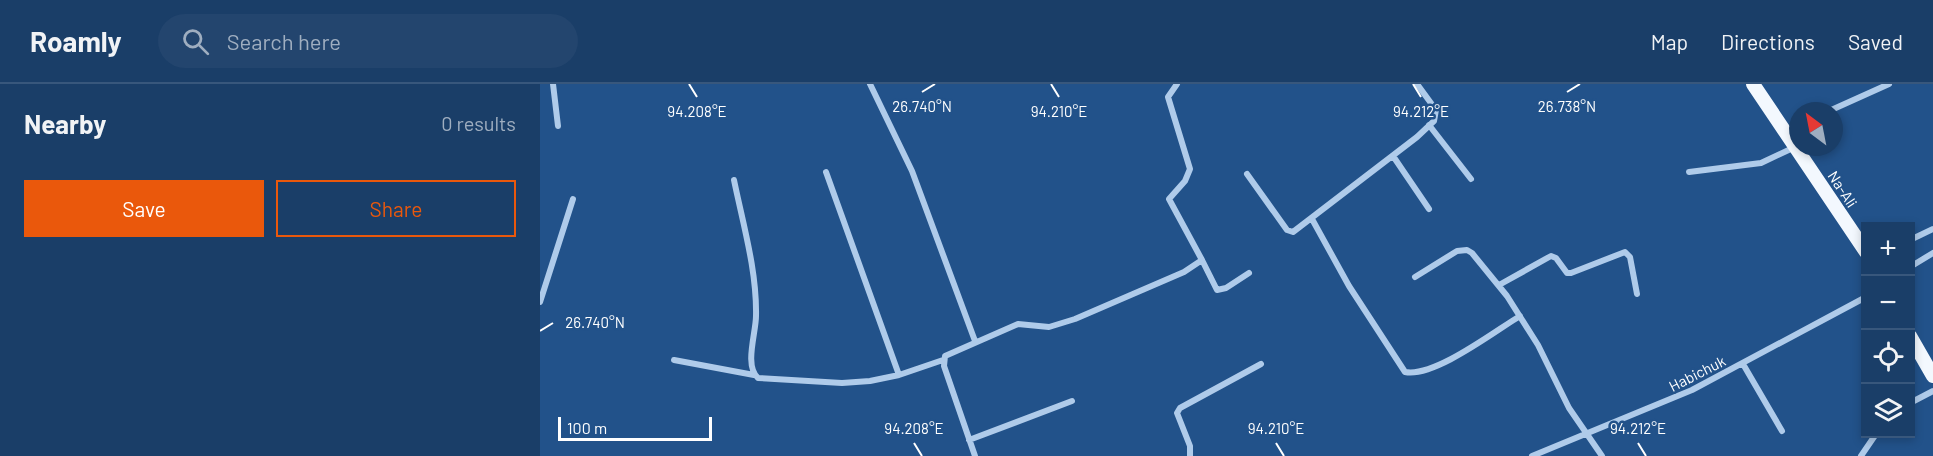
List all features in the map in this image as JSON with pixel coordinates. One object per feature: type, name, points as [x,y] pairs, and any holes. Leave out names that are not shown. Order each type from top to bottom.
[{"type":"main road","name":"Na-Ali","points":[[1753,84],[1789,138]]},
{"type":"main road","name":"Na-Ali","points":[[1801,156],[1861,245]]},
{"type":"main road","points":[[1915,343],[1933,376]]},
{"type":"street","points":[[553,84],[558,126]]},
{"type":"street","points":[[870,84],[912,171],[975,341]]},
{"type":"street","points":[[1178,84],[1168,97],[1190,169],[1185,181],[1170,199],[1217,290],[1226,288],[1249,273]]},
{"type":"street","points":[[1246,174],[1290,232],[1298,230],[1429,125],[1436,116],[1436,110],[1417,84]]},
{"type":"street","points":[[1843,105],[1889,84]]},
{"type":"street","points":[[1429,125],[1471,179]]},
{"type":"street","points":[[1785,132],[1789,130]]},
{"type":"street","points":[[1689,172],[1761,163],[1789,150]]},
{"type":"street","points":[[1393,156],[1429,209]]},
{"type":"street","points":[[826,172],[899,375]]},
{"type":"street","points":[[734,180],[753,280],[756,316],[751,366],[754,375]]},
{"type":"street","points":[[540,302],[573,199]]},
{"type":"street","points":[[1312,219],[1349,286],[1406,372],[1413,374],[1438,365],[1520,316]]},
{"type":"street","points":[[1915,238],[1933,229]]},
{"type":"street","points":[[1414,276],[1463,249],[1472,253],[1499,285],[1520,316],[1563,398],[1602,456]]},
{"type":"street","points":[[1499,285],[1551,256],[1556,258],[1567,273],[1571,273],[1625,252],[1630,257],[1637,294]]},
{"type":"street","points":[[1915,264],[1933,253]]},
{"type":"street","points":[[674,360],[754,375],[763,380],[842,382],[883,380],[943,360],[951,352],[1018,324],[1049,327],[1068,322],[1184,272],[1202,260]]},
{"type":"street","name":"Habichuk","points":[[1532,456],[1668,401],[1743,364],[1861,298]]},
{"type":"street","points":[[943,360],[975,456]]},
{"type":"street","points":[[1190,456],[1191,451],[1177,413],[1180,408],[1261,364]]},
{"type":"street","points":[[1743,364],[1782,431]]},
{"type":"street","points":[[1915,401],[1933,391]]},
{"type":"street","points":[[969,440],[1072,401]]},
{"type":"street","points":[[1861,456],[1873,438]]}]
